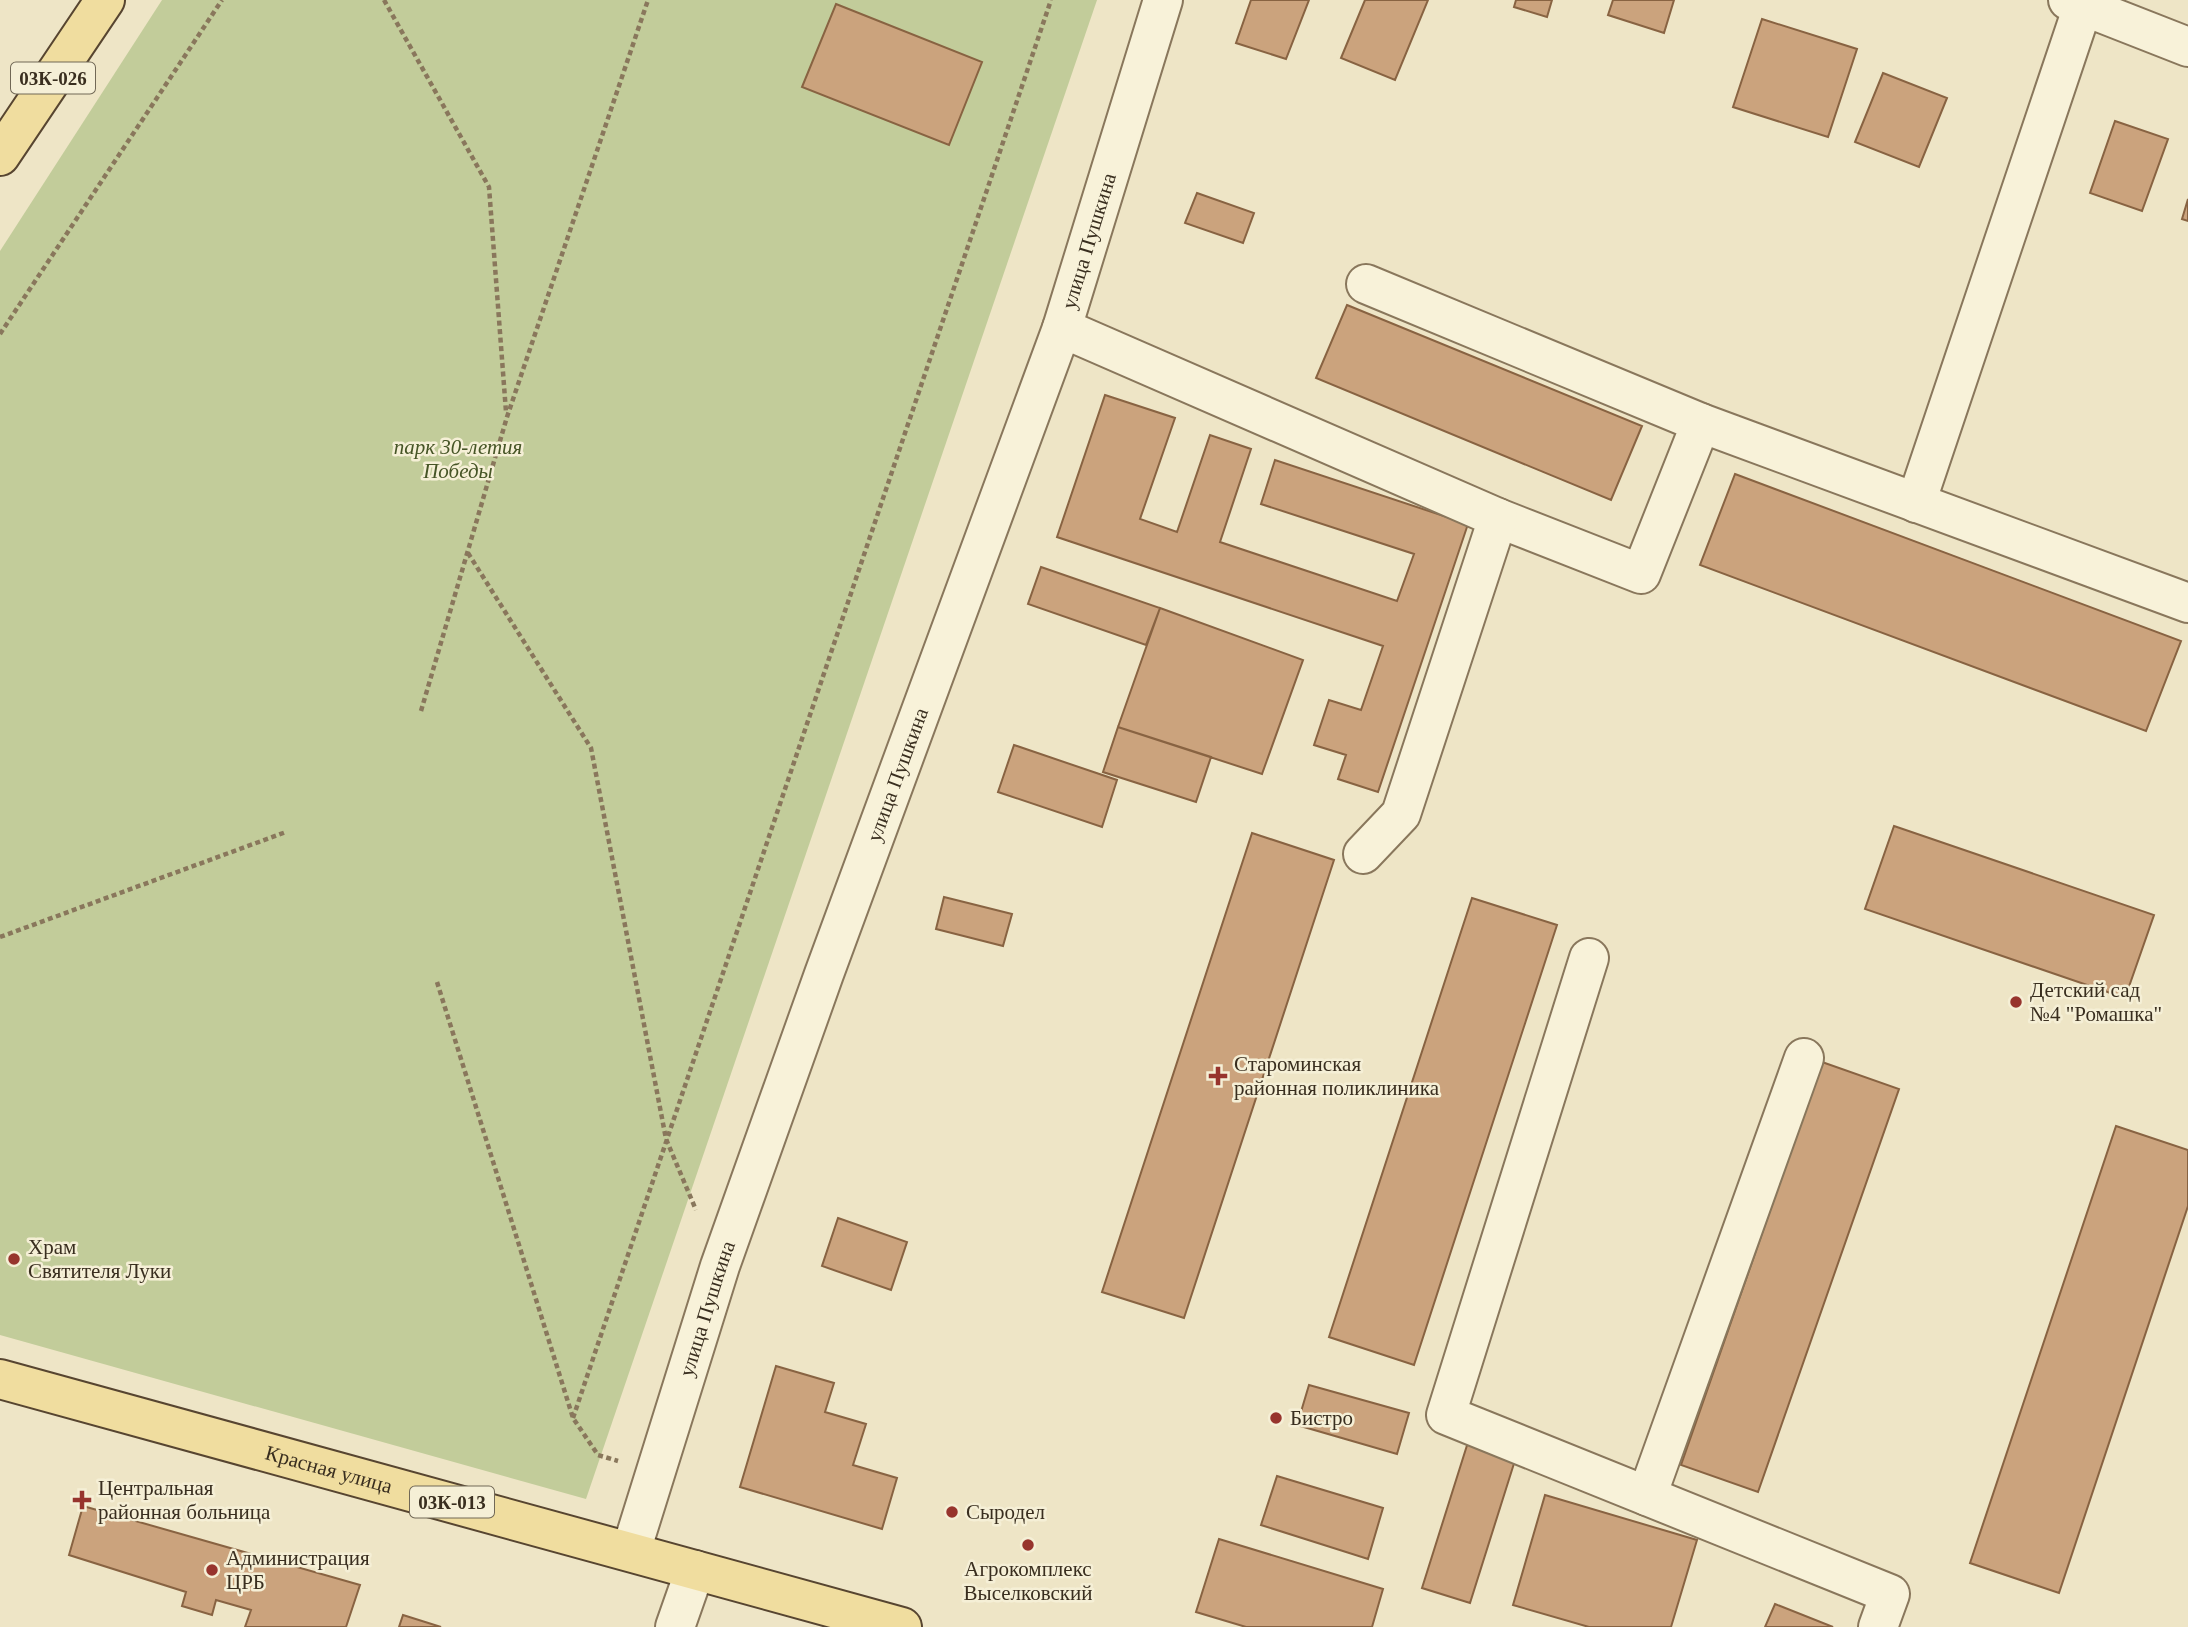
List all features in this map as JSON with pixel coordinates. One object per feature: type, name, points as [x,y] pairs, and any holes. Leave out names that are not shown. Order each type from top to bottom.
[{"type":"main road","name":"03К-026","points":[[0,156],[105,0]]},
{"type":"main road","name":"Красная улица","points":[[0,1379],[902,1627]]},
{"type":"street","name":"улица Пушкина","points":[[631,1551],[720,1266],[824,974],[1062,328],[1163,0]]},
{"type":"street","points":[[1916,503],[2075,3],[2188,47]]},
{"type":"street","points":[[1366,284],[1701,423],[2188,603]]},
{"type":"street","points":[[1062,328],[1498,518],[1642,574],[1701,423]]},
{"type":"street","points":[[1363,854],[1401,814],[1498,518]]},
{"type":"street","points":[[1589,958],[1446,1415],[1890,1594],[1878,1627]]},
{"type":"street","points":[[1647,1496],[1804,1058]]},
{"type":"street","points":[[676,1627],[695,1570]]},
{"type":"path","points":[[0,334],[222,0]]},
{"type":"path","points":[[384,0],[489,187],[507,417]]},
{"type":"path","points":[[421,710],[507,417],[648,0]]},
{"type":"path","points":[[573,1418],[1051,0]]},
{"type":"path","points":[[468,553],[591,748],[666,1139],[720,1266]]},
{"type":"path","points":[[0,937],[286,832]]},
{"type":"path","points":[[437,982],[573,1418],[598,1455],[656,1473]]},
{"type":"green space","name":"парк 30-летия Победы","points":[[162,0],[1097,0],[586,1499],[0,1335],[0,251]]},
{"type":"building","points":[[1251,0],[1309,0],[1286,59],[1236,43]]},
{"type":"building","points":[[1365,0],[1428,0],[1395,80],[1341,58]]},
{"type":"building","points":[[1516,0],[1552,0],[1547,17],[1514,7]]},
{"type":"building","points":[[1613,0],[1674,0],[1664,33],[1608,15]]},
{"type":"building","points":[[836,4],[982,62],[949,145],[802,87]]},
{"type":"building","points":[[1762,19],[1857,49],[1828,137],[1733,107]]},
{"type":"building","points":[[1883,73],[1947,98],[1919,167],[1855,142]]},
{"type":"building","points":[[2115,121],[2168,139],[2142,211],[2090,193]]},
{"type":"building","points":[[1197,193],[1254,213],[1243,243],[1185,223]]},
{"type":"building","points":[[2188,199],[2188,221],[2182,219]]},
{"type":"building","points":[[1347,305],[1642,426],[1611,500],[1316,378]]},
{"type":"building","points":[[1105,395],[1175,418],[1140,519],[1177,532],[1210,435],[1251,449],[1220,542],[1397,601],[1414,554],[1261,504],[1275,460],[1468,524],[1378,792],[1338,779],[1346,755],[1314,745],[1329,700],[1361,710],[1383,646],[1057,537]]},
{"type":"building","points":[[1735,474],[2181,641],[2146,731],[1700,565]]},
{"type":"building","points":[[1041,567],[1160,608],[1146,645],[1028,604]]},
{"type":"building","points":[[1160,608],[1303,660],[1262,774],[1118,727]]},
{"type":"building","points":[[1118,727],[1211,757],[1196,802],[1103,772]]},
{"type":"building","points":[[1014,745],[1117,780],[1102,827],[998,792]]},
{"type":"building","points":[[1894,826],[2154,915],[2125,998],[1865,909]]},
{"type":"building","name":"Староминская районная поликлиника","points":[[1252,833],[1334,860],[1184,1318],[1102,1292]]},
{"type":"building","points":[[944,897],[1012,914],[1003,946],[936,929]]},
{"type":"building","points":[[1472,898],[1557,925],[1414,1365],[1329,1337]]},
{"type":"building","points":[[1822,1062],[1899,1089],[1758,1492],[1681,1465]]},
{"type":"building","points":[[2116,1126],[2188,1150],[2188,1206],[2059,1593],[1970,1563]]},
{"type":"building","points":[[838,1218],[907,1242],[891,1290],[822,1266]]},
{"type":"building","points":[[776,1366],[834,1383],[825,1412],[866,1424],[853,1465],[897,1478],[882,1529],[740,1487]]},
{"type":"building","points":[[1309,1385],[1409,1413],[1397,1454],[1297,1425]]},
{"type":"building","points":[[1469,1439],[1517,1454],[1470,1603],[1422,1588]]},
{"type":"building","points":[[1277,1476],[1383,1508],[1368,1559],[1261,1525]]},
{"type":"building","points":[[1545,1495],[1697,1540],[1671,1627],[1589,1627],[1513,1605]]},
{"type":"building","name":"Администрация ЦРБ","points":[[83,1506],[360,1585],[346,1627],[245,1627],[251,1610],[216,1600],[212,1615],[182,1606],[186,1592],[69,1555]]},
{"type":"building","points":[[1219,1539],[1383,1589],[1372,1627],[1246,1627],[1196,1612]]},
{"type":"building","points":[[1775,1604],[1833,1627],[1765,1627]]},
{"type":"building","points":[[403,1615],[441,1627],[399,1627]]},
{"type":"place","name":"Детский сад №4 \"Ромашка\"","points":[[2016,1002]]},
{"type":"place","name":"Староминская районная поликлиника","points":[[1218,1076]]},
{"type":"place","name":"Храм Святителя Луки","points":[[14,1259]]},
{"type":"place","name":"Бистро","points":[[1276,1418]]},
{"type":"place","name":"Центральная районная больница","points":[[82,1500]]},
{"type":"place","name":"Сыродел","points":[[952,1512]]},
{"type":"place","name":"Агрокомплекс Выселковский","points":[[1028,1545]]},
{"type":"place","name":"Администрация ЦРБ","points":[[212,1570]]}]
